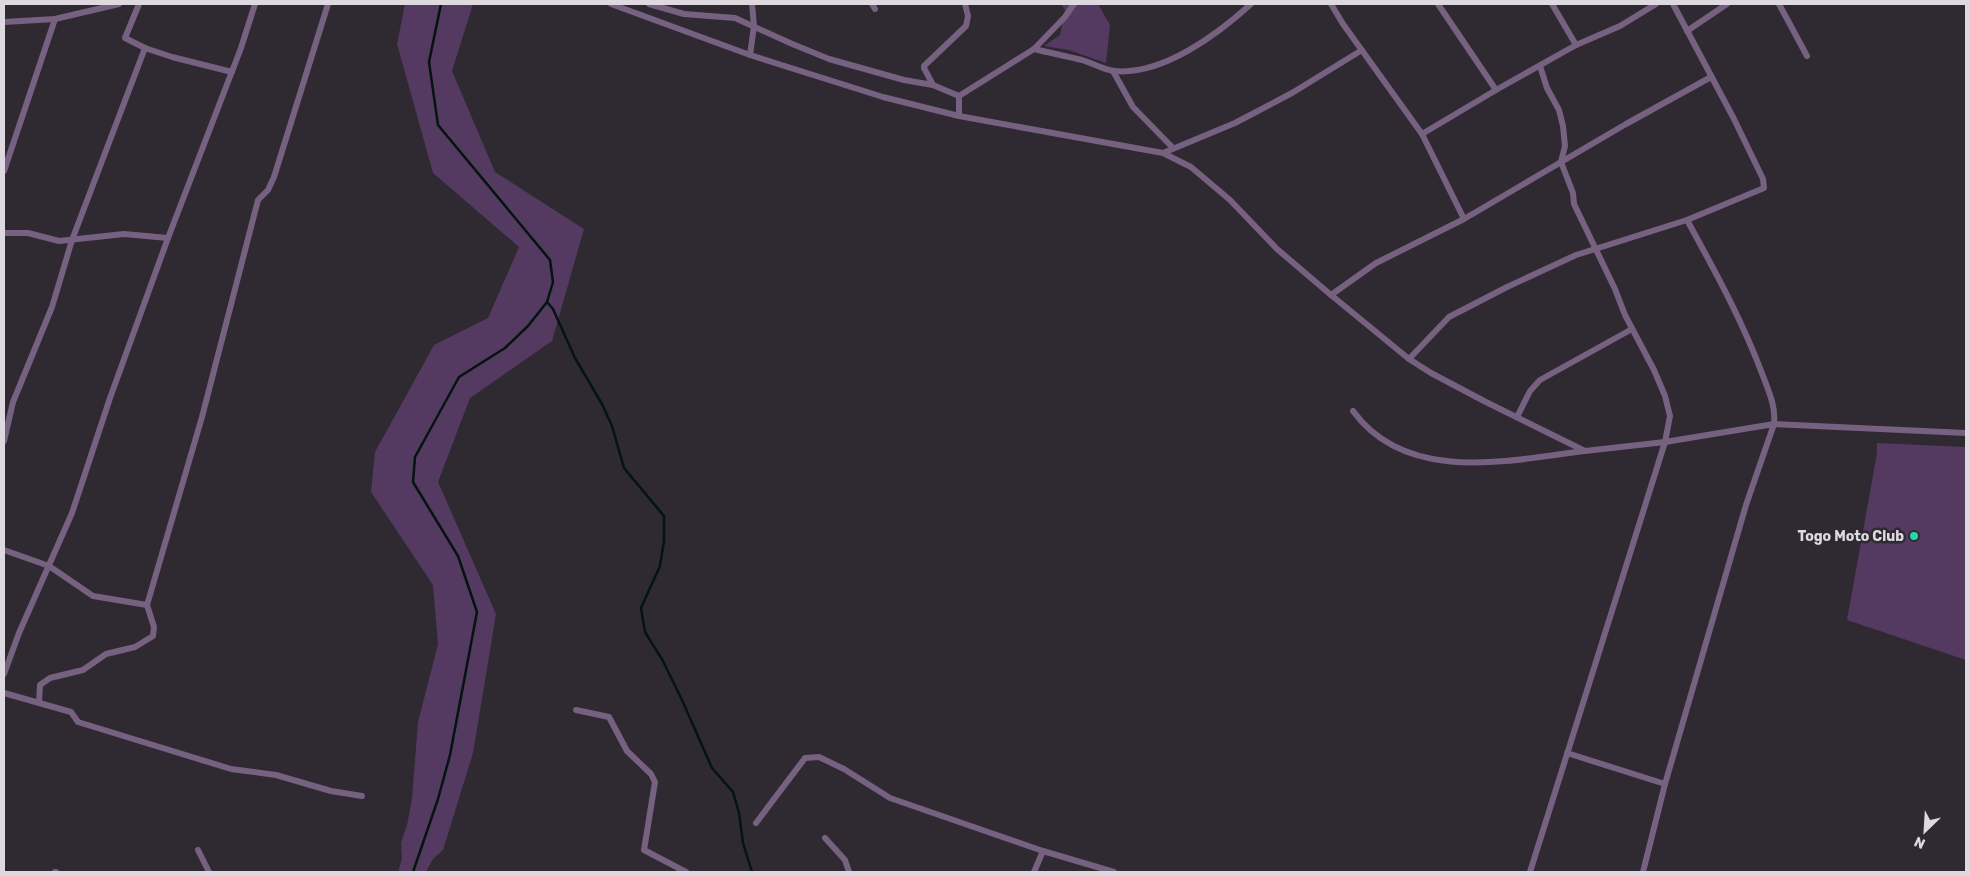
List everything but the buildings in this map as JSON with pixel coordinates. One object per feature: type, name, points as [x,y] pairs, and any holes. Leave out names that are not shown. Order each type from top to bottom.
[{"type":"street","points":[[4,22],[55,19],[119,4]]},
{"type":"street","points":[[139,4],[125,38],[144,48],[172,57],[232,72]]},
{"type":"street","points":[[4,674],[6,660],[72,513],[110,398],[168,238],[232,72],[255,4]]},
{"type":"street","points":[[39,702],[40,685],[50,678],[82,670],[106,654],[135,647],[153,636],[154,627],[148,605],[202,417],[258,200],[268,190],[274,176],[328,4]]},
{"type":"street","points":[[610,4],[750,55],[883,97],[959,116],[1163,153],[1191,167],[1230,200],[1277,249],[1409,359],[1431,373],[1586,451]]},
{"type":"street","points":[[624,10],[630,4]]},
{"type":"street","points":[[650,4],[684,14],[735,18],[835,61],[904,80],[933,85],[959,96]]},
{"type":"street","points":[[750,55],[754,26],[752,4]]},
{"type":"street","points":[[933,85],[924,66],[966,26],[968,16],[965,4]]},
{"type":"street","points":[[959,96],[1034,48],[1065,17],[1074,4]]},
{"type":"street","points":[[1034,48],[1081,60],[1113,71],[1137,70],[1166,62],[1201,42],[1251,4]]},
{"type":"street","points":[[1331,4],[1422,134],[1464,219]]},
{"type":"street","points":[[1438,4],[1496,90]]},
{"type":"street","points":[[1552,4],[1576,45]]},
{"type":"street","points":[[1422,134],[1576,45],[1620,26],[1656,4]]},
{"type":"street","points":[[1409,359],[1449,317],[1567,259],[1687,220],[1764,188],[1763,178],[1734,119],[1673,4]]},
{"type":"street","points":[[1687,31],[1727,4]]},
{"type":"street","points":[[1779,4],[1807,56]]},
{"type":"street","points":[[4,172],[55,19]]},
{"type":"street","points":[[4,441],[13,402],[52,307],[72,240],[144,48]]},
{"type":"street","points":[[1163,153],[1235,124],[1292,93],[1362,50]]},
{"type":"street","points":[[1530,872],[1665,442],[1670,416],[1665,396],[1654,370],[1632,329],[1574,204],[1573,193],[1561,162],[1565,146],[1563,126],[1540,66]]},
{"type":"street","points":[[1113,71],[1133,107],[1173,148]]},
{"type":"street","points":[[1330,295],[1376,263],[1464,219],[1626,124],[1711,77]]},
{"type":"street","points":[[959,96],[959,116]]},
{"type":"street","points":[[1643,872],[1665,784],[1746,505],[1774,424],[1775,411],[1754,352],[1730,300],[1687,220]]},
{"type":"street","points":[[4,233],[28,233],[59,241],[124,234],[168,238]]},
{"type":"street","points":[[1517,417],[1530,391],[1540,380],[1632,329]]},
{"type":"street","points":[[1353,411],[1363,426],[1380,439],[1402,451],[1423,458],[1482,463],[1665,442],[1774,424],[1966,432]]},
{"type":"street","points":[[4,550],[49,566],[93,596],[148,605]]},
{"type":"street","points":[[4,693],[72,712],[78,722],[219,765],[271,774],[331,791],[362,796]]},
{"type":"street","points":[[576,710],[609,717],[627,751],[651,774],[655,782],[644,850],[686,872]]},
{"type":"street","points":[[1567,753],[1665,784]]},
{"type":"street","points":[[756,823],[805,758],[819,757],[844,769],[890,798],[1043,851],[1114,872]]},
{"type":"street","points":[[825,838],[845,860],[849,872]]},
{"type":"street","points":[[198,850],[209,872]]},
{"type":"street","points":[[1034,872],[1043,851]]},
{"type":"shaded area","points":[[405,4],[473,4],[452,71],[495,172],[584,229],[552,341],[470,398],[438,482],[496,614],[473,753],[443,850],[433,859],[426,872],[398,872],[402,859],[401,843],[412,799],[418,722],[438,644],[433,585],[371,492],[375,452],[434,345],[488,318],[519,247],[433,173],[397,44]]},
{"type":"shaded area","points":[[1061,4],[1098,4],[1110,25],[1106,63],[1069,50],[1044,46],[1060,35],[1065,10]]},
{"type":"shaded area","name":"Togo Moto Club","points":[[1877,443],[1966,447],[1966,660],[1847,620],[1877,453]]},
{"type":"waterway","points":[[413,872],[438,799],[450,755],[477,612],[458,556],[413,482],[415,457],[459,377],[505,348],[528,326],[547,302],[553,282],[550,260],[438,125],[429,62],[441,4]]},
{"type":"waterway","points":[[547,302],[553,309],[575,358],[602,404],[612,426],[624,468],[664,516],[664,541],[660,566],[641,608],[645,632],[663,661],[712,768],[733,792],[739,813],[743,843],[752,872]]},
{"type":"place","name":"Togo Moto Club","points":[[1914,536]]}]
